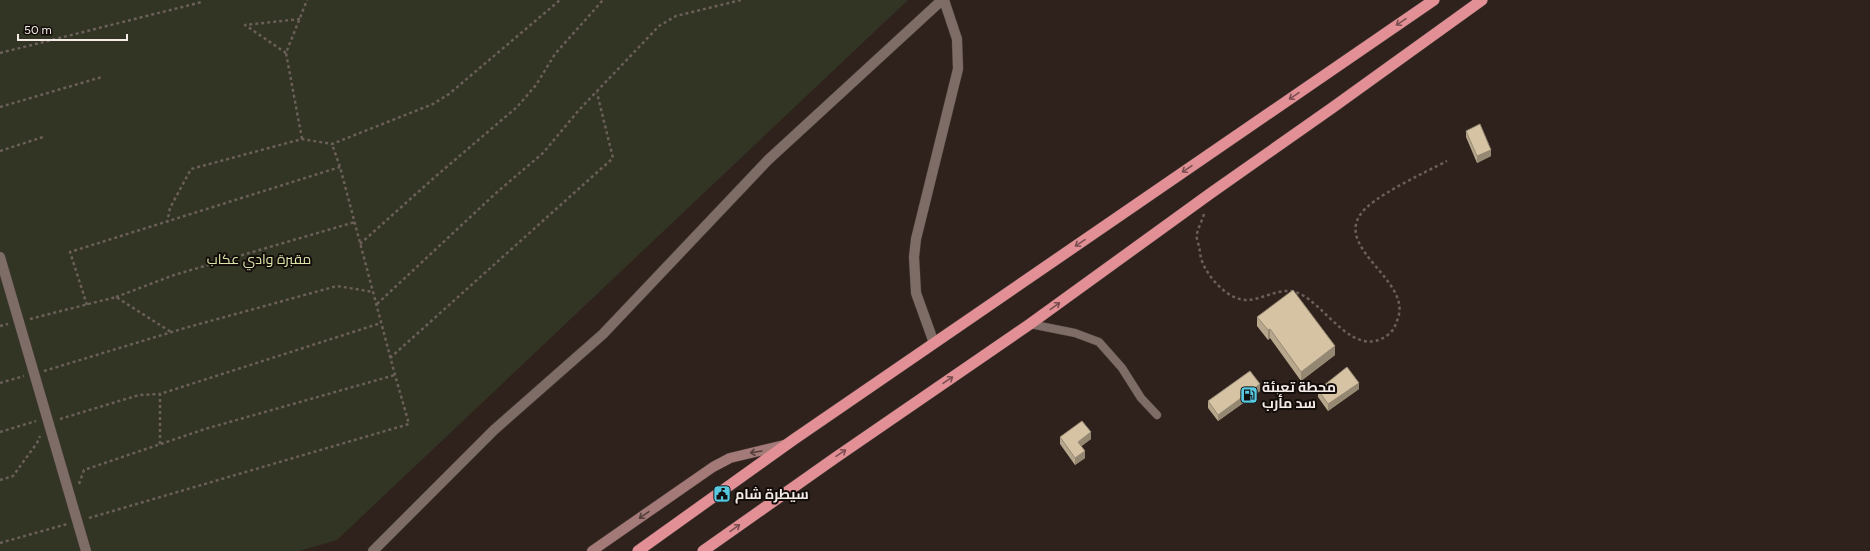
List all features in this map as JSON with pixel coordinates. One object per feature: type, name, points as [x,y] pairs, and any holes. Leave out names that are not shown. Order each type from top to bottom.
[{"type":"highway","points":[[638,551],[793,440],[1434,0]]},
{"type":"highway","points":[[703,551],[1030,324],[1482,0]]},
{"type":"main road","points":[[592,551],[713,467],[730,458],[770,449],[793,440]]},
{"type":"street","points":[[373,551],[494,430],[603,334],[768,160],[943,0],[957,39],[958,69],[956,84],[916,240],[914,257],[916,293],[934,343]]},
{"type":"street","points":[[0,257],[86,551]]},
{"type":"lane","points":[[1030,324],[1075,333],[1099,342],[1122,368],[1141,398],[1157,415]]},
{"type":"path","points":[[302,139],[286,52],[307,0]]},
{"type":"path","points":[[167,223],[170,208],[191,169],[302,139],[332,144],[433,104],[449,94],[560,0]]},
{"type":"path","points":[[360,244],[436,176],[517,107],[536,85],[555,54],[603,0]]},
{"type":"path","points":[[376,304],[496,193],[543,153],[579,110],[659,26],[686,13],[741,0]]},
{"type":"path","points":[[0,53],[202,2]]},
{"type":"path","points":[[286,52],[246,25],[300,19]]},
{"type":"path","points":[[0,107],[102,77]]},
{"type":"path","points":[[390,358],[613,158],[597,92]]},
{"type":"path","points":[[0,151],[43,137]]},
{"type":"path","points":[[0,543],[409,424],[390,358],[340,167],[332,144]]},
{"type":"path","points":[[1211,193],[1197,235],[1202,262],[1220,288],[1235,298],[1247,300],[1285,291],[1298,293],[1311,301],[1344,331],[1360,340],[1373,341],[1389,334],[1396,326],[1400,313],[1399,300],[1390,285],[1359,243],[1355,233],[1359,216],[1370,203],[1447,161]]},
{"type":"path","points":[[87,305],[70,252],[167,223],[340,167]]},
{"type":"path","points":[[0,326],[116,297],[174,275],[354,222]]},
{"type":"path","points":[[0,383],[171,332],[337,286],[373,292]]},
{"type":"path","points":[[116,297],[171,332]]},
{"type":"path","points":[[0,432],[139,395],[160,394],[381,323]]},
{"type":"path","points":[[72,501],[84,470],[205,429],[395,375]]},
{"type":"path","points":[[160,394],[160,444]]},
{"type":"path","points":[[0,480],[13,476],[37,443],[48,420]]},
{"type":"green space","name":"مقبرة وادي عكاب","points":[[0,0],[908,0],[337,540],[299,551],[0,551]]},
{"type":"building","points":[[1480,124],[1491,150],[1477,156],[1466,131]]},
{"type":"building","points":[[1293,290],[1335,346],[1301,372],[1270,329],[1268,330],[1257,317]]},
{"type":"building","points":[[1347,367],[1359,383],[1328,404],[1318,390]]},
{"type":"building","points":[[1250,371],[1260,384],[1218,415],[1208,401]]},
{"type":"building","points":[[1082,421],[1091,432],[1078,442],[1085,451],[1075,458],[1060,437]]},
{"type":"place","name":"محطة تعبئة سد مأرب","points":[[1249,395]]},
{"type":"place","name":"سيطرة شام","points":[[722,494]]}]
